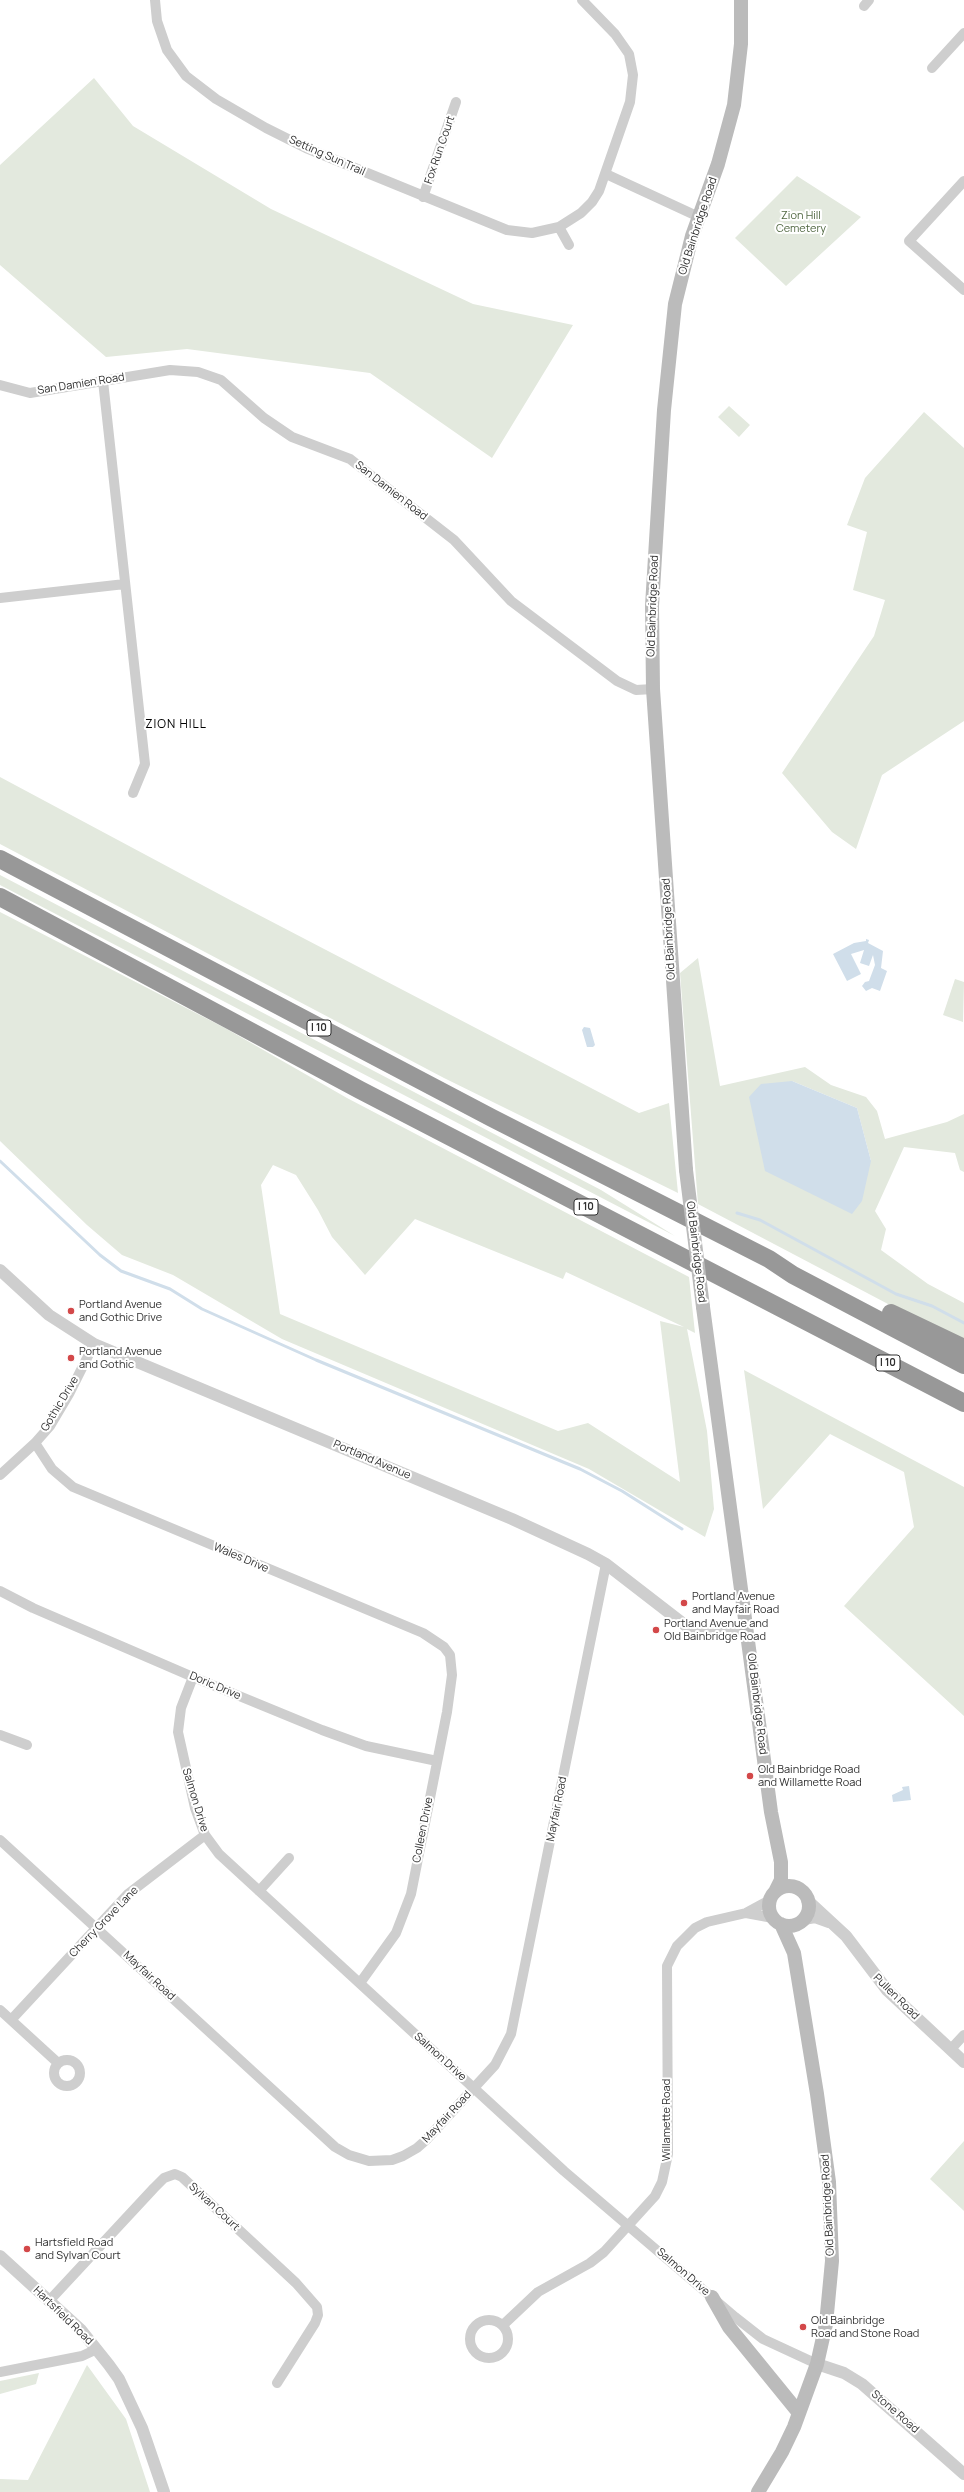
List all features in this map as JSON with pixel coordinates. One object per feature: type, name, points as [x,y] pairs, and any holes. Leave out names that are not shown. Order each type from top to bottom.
[{"type":"highway","name":"I 10","points":[[0,859],[478,1111],[769,1260],[793,1275],[964,1365]]},
{"type":"highway","name":"I 10","points":[[0,897],[360,1090],[964,1403]]},
{"type":"highway","points":[[769,1260],[798,1265],[964,1348]]},
{"type":"main road","name":"Old Bainbridge Road","points":[[741,0],[741,44],[734,105],[718,164],[680,276],[671,330],[654,563],[652,606],[653,689],[686,1170],[703,1308],[771,1812],[781,1862],[781,1880],[773,1896]]},
{"type":"main road","name":"Old Bainbridge Road","points":[[781,1862],[794,1887]]},
{"type":"main road","points":[[784,1887],[794,1887],[802,1892],[808,1900],[808,1910],[802,1921],[790,1926],[777,1921],[769,1906],[773,1896],[784,1887]]},
{"type":"main road","name":"Old Bainbridge Road","points":[[758,2492],[782,2452],[799,2413],[817,2364],[823,2344],[830,2292],[832,2222],[824,2140],[794,1953],[777,1921]]},
{"type":"main road","name":"Old Bainbridge Road","points":[[794,1953],[802,1921]]},
{"type":"main road","points":[[712,2297],[730,2327],[799,2413]]},
{"type":"street","name":"Setting Sun Trail","points":[[155,0],[157,22],[167,50],[176,65],[196,86],[266,128],[423,197],[507,230],[532,233],[559,227],[581,213],[592,202],[600,190],[630,102],[632,70],[624,45],[582,0]]},
{"type":"street","points":[[932,68],[964,33]]},
{"type":"street","name":"Fox Run Court","points":[[423,197],[456,102]]},
{"type":"street","points":[[606,174],[699,217]]},
{"type":"street","points":[[964,181],[909,241],[964,290]]},
{"type":"street","points":[[559,227],[569,245]]},
{"type":"street","name":"San Damien Road","points":[[0,385],[30,393],[170,370],[198,372],[221,380],[264,418],[292,437],[350,458],[454,540],[512,601],[617,681],[636,690],[653,689]]},
{"type":"street","points":[[103,381],[145,764],[133,793]]},
{"type":"street","points":[[0,598],[125,584]]},
{"type":"street","name":"Portland Avenue","points":[[0,1270],[49,1315],[94,1344],[512,1518],[606,1564],[694,1632],[713,1635],[747,1631]]},
{"type":"street","name":"Gothic Drive","points":[[0,1475],[35,1443],[50,1426],[69,1394],[94,1344]]},
{"type":"street","name":"Wales Drive","points":[[35,1443],[52,1469],[73,1487],[423,1633],[444,1647],[452,1663]]},
{"type":"street","name":"Mayfair Road","points":[[0,1840],[335,2146],[349,2155],[369,2161],[392,2160],[403,2156],[418,2148],[495,2065],[503,2052],[515,2020],[606,1564]]},
{"type":"street","name":"Doric Drive","points":[[0,1591],[33,1608],[193,1677],[344,1738],[366,1746],[437,1761]]},
{"type":"street","name":"Colleen Drive","points":[[360,1983],[385,1951],[405,1914],[411,1894],[437,1761],[452,1675],[452,1663]]},
{"type":"street","name":"Salmon Drive","points":[[193,1677],[181,1708],[178,1732],[195,1808],[205,1835],[219,1854],[474,2088],[628,2225],[712,2297],[764,2339],[817,2364]]},
{"type":"street","points":[[0,1735],[27,1745]]},
{"type":"street","name":"Cherry Grove Lane","points":[[11,2020],[128,1894],[205,1835]]},
{"type":"street","points":[[259,1891],[289,1858]]},
{"type":"street","name":"Willamette Road","points":[[503,2326],[538,2292],[590,2263],[655,2196],[662,2182],[667,2159],[667,1966],[677,1946],[695,1928],[707,1922],[746,1913],[773,1896]]},
{"type":"street","name":"Pullen Road","points":[[808,1900],[836,1925],[876,1978],[964,2062]]},
{"type":"street","name":"Willamette Road","points":[[746,1913],[777,1921]]},
{"type":"street","points":[[802,1921],[824,1919],[836,1925]]},
{"type":"street","points":[[0,2010],[58,2063]]},
{"type":"street","points":[[951,2049],[964,2035]]},
{"type":"street","name":"Sylvan Court","points":[[49,2301],[154,2188],[164,2178],[175,2174],[182,2177],[296,2283],[317,2307],[318,2315],[315,2323],[277,2383]]},
{"type":"street","name":"Hartsfield Road","points":[[0,2256],[49,2301],[97,2349],[119,2379],[142,2428],[164,2492]]},
{"type":"street","points":[[0,2372],[75,2358],[97,2349]]},
{"type":"street","name":"Stone Road","points":[[817,2364],[844,2373],[862,2384],[964,2474]]},
{"type":"green space","points":[[94,78],[133,126],[271,209],[473,304],[573,325],[492,458],[370,373],[187,349],[106,357],[0,265],[0,165]]},
{"type":"green space","name":"Zion Hill Cemetery","points":[[797,176],[861,217],[786,286],[735,238]]},
{"type":"green space","points":[[729,406],[750,425],[739,437],[718,417]]},
{"type":"green space","points":[[924,412],[964,448],[964,721],[882,775],[856,849],[832,832],[782,773],[874,636],[885,600],[853,590],[867,532],[847,525],[865,478]]},
{"type":"green space","points":[[0,777],[232,901],[639,1113],[669,1103],[678,1193],[444,1078],[0,844]]},
{"type":"green space","points":[[0,875],[601,1190],[675,1236],[0,885]]},
{"type":"green space","points":[[0,912],[225,1028],[347,1098],[689,1277],[695,1333],[687,1329],[707,1431],[714,1509],[705,1537],[589,1469],[282,1339],[173,1275],[122,1255],[87,1225],[0,1141]],"holes":[[[273,1165],[296,1175],[318,1210],[332,1237],[365,1275],[415,1219],[563,1279],[566,1272],[684,1327],[660,1321],[680,1482],[588,1423],[558,1431],[280,1314],[261,1185]]]},
{"type":"green space","points":[[698,958],[720,1086],[805,1067],[831,1085],[866,1097],[877,1111],[885,1139],[947,1122],[964,1114],[964,1172],[960,1170],[955,1153],[904,1147],[875,1211],[886,1229],[881,1250],[928,1284],[964,1303],[964,1344],[698,1204],[680,973]],"holes":[[[792,1081],[857,1108],[871,1161]]]},
{"type":"green space","points":[[955,979],[964,982],[963,1022],[943,1015]]},
{"type":"green space","points":[[744,1370],[964,1487],[964,1716],[844,1606],[914,1527],[904,1472],[830,1434],[763,1509]]},
{"type":"green space","points":[[964,2141],[964,2211],[930,2179]]},
{"type":"green space","points":[[87,2365],[126,2419],[150,2492],[0,2492],[0,2479],[28,2480]]},
{"type":"green space","points":[[39,2373],[36,2384],[0,2394],[0,2381]]},
{"type":"shaded area","points":[[866,939],[869,940],[868,943],[883,951],[881,968],[887,971],[880,991],[872,988],[866,991],[862,986],[865,982],[869,981],[875,965],[873,955],[869,966],[860,963],[864,950],[851,954],[861,974],[847,981],[833,954],[854,943],[866,941]]},
{"type":"shaded area","points":[[584,1027],[590,1028],[595,1045],[593,1047],[587,1047],[582,1030]]},
{"type":"shaded area","points":[[792,1081],[857,1108],[871,1161],[862,1201],[852,1214],[765,1171],[749,1097],[761,1084]]},
{"type":"shaded area","points":[[909,1786],[911,1800],[893,1802],[892,1795],[903,1790],[902,1787]]},
{"type":"waterway","points":[[0,1161],[100,1255],[121,1271],[170,1289],[202,1309],[316,1360],[580,1469],[622,1491],[682,1529]]},
{"type":"waterway","points":[[737,1213],[760,1220],[896,1294],[932,1306],[964,1323]]},
{"type":"place","name":"Portland Avenue and Gothic Drive","points":[[71,1311]]},
{"type":"place","name":"Portland Avenue and Gothic","points":[[71,1358]]},
{"type":"place","name":"Portland Avenue and Mayfair Road","points":[[684,1603]]},
{"type":"place","name":"Portland Avenue and Old Bainbridge Road","points":[[656,1630]]},
{"type":"place","name":"Old Bainbridge Road and Willamette Road","points":[[750,1776]]},
{"type":"place","name":"Hartsfield Road and Sylvan Court","points":[[27,2249]]},
{"type":"place","name":"Old Bainbridge Road and Stone Road","points":[[803,2327]]},
{"type":"district","name":"ZION HILL","points":[[176,725]]}]
